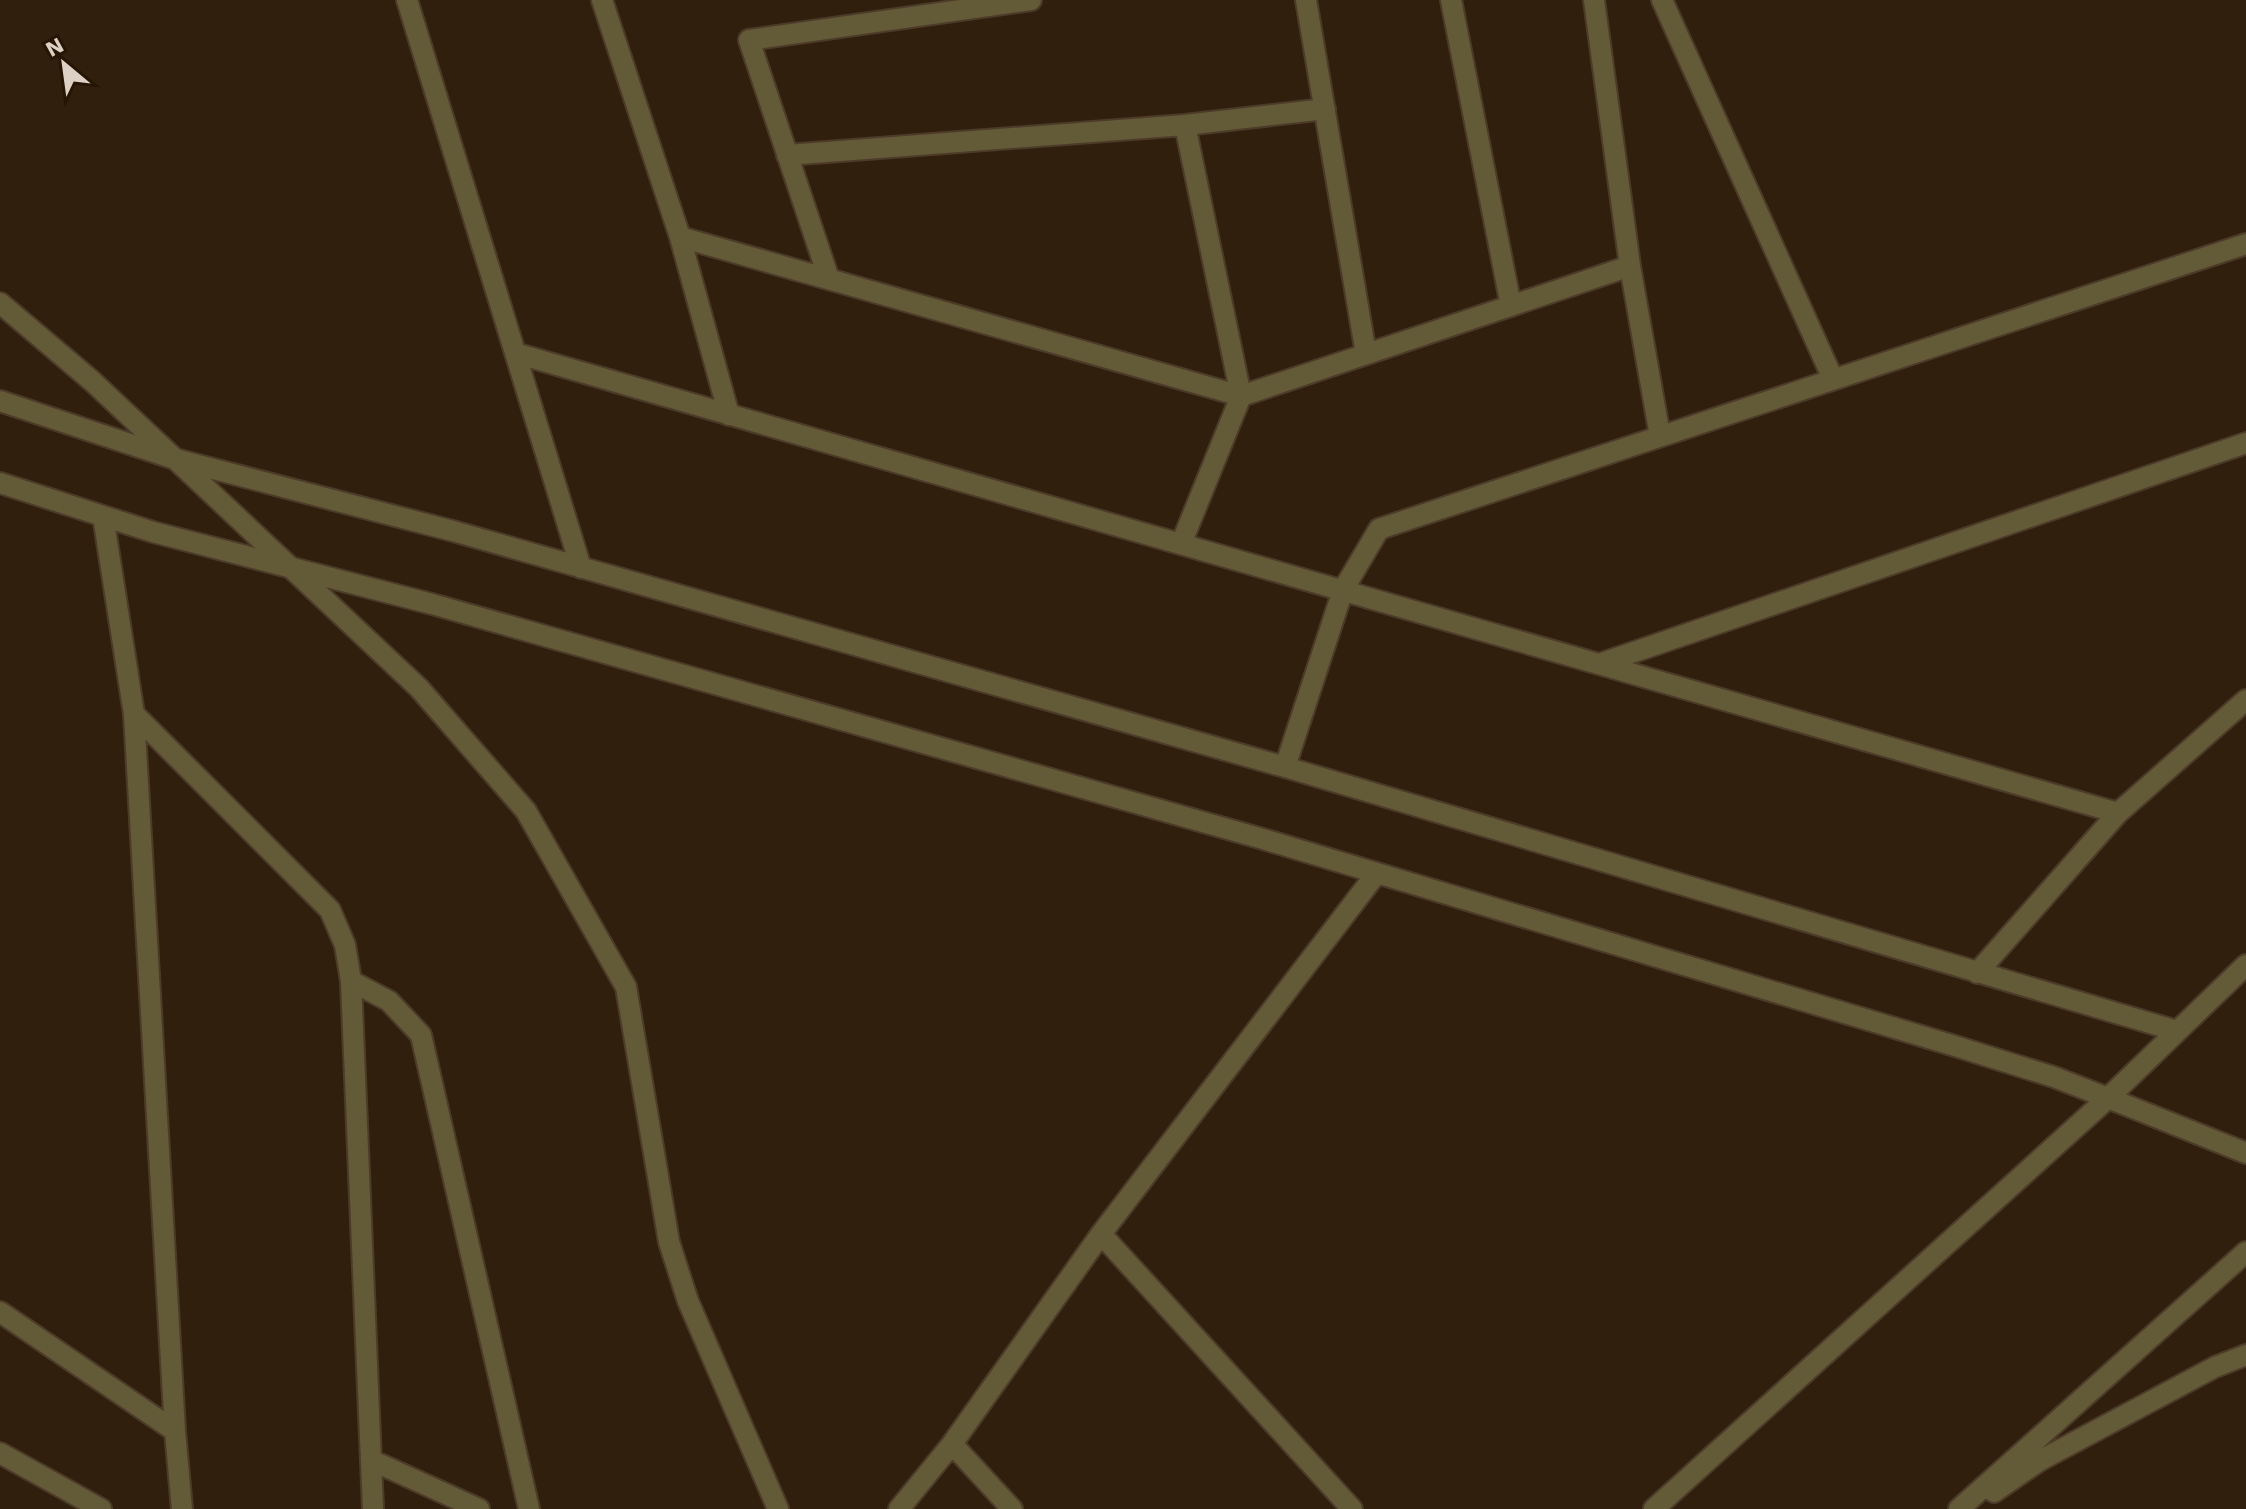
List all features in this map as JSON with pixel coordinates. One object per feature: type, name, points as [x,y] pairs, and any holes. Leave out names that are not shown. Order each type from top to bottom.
[{"type":"street","points":[[407,0],[581,568]]},
{"type":"street","points":[[602,0],[680,237],[729,415]]},
{"type":"street","points":[[829,279],[749,40],[1031,0]]},
{"type":"street","points":[[1306,0],[1366,354]]},
{"type":"street","points":[[1451,0],[1511,306]]},
{"type":"street","points":[[1594,0],[1630,266],[1660,436]]},
{"type":"street","points":[[1662,0],[1833,379]]},
{"type":"street","points":[[787,155],[1185,125],[1325,109]]},
{"type":"street","points":[[1181,544],[1241,396],[1185,125]]},
{"type":"street","points":[[680,237],[1241,396],[1630,266]]},
{"type":"street","points":[[1285,767],[1343,590],[1379,529],[2246,244]]},
{"type":"street","points":[[0,303],[92,381],[419,688],[526,811],[626,987],[669,1242],[688,1301],[778,1509]]},
{"type":"street","points":[[515,353],[2118,813]]},
{"type":"street","points":[[0,401],[175,459],[453,531],[1285,767],[2177,1031]]},
{"type":"street","points":[[1599,664],[2246,443]]},
{"type":"street","points":[[0,483],[103,516],[294,570],[432,604],[1248,835],[2054,1077],[2246,1153]]},
{"type":"street","points":[[103,516],[134,714],[182,1509]]},
{"type":"street","points":[[1977,973],[2118,813],[2246,700]]},
{"type":"street","points":[[134,714],[330,910],[345,945],[351,981],[373,1509]]},
{"type":"street","points":[[899,1509],[952,1444],[1101,1234],[1376,874]]},
{"type":"street","points":[[1654,1509],[2108,1098],[2246,965]]},
{"type":"street","points":[[351,981],[389,1001],[421,1035],[529,1509]]},
{"type":"street","points":[[1101,1234],[1350,1508]]},
{"type":"street","points":[[1959,1509],[2246,1252]]},
{"type":"street","points":[[0,1312],[175,1431]]},
{"type":"street","points":[[1970,1509],[2039,1461],[2215,1367],[2246,1355]]},
{"type":"street","points":[[952,1444],[1012,1509]]},
{"type":"street","points":[[0,1453],[101,1509]]},
{"type":"street","points":[[371,1460],[479,1509]]}]
